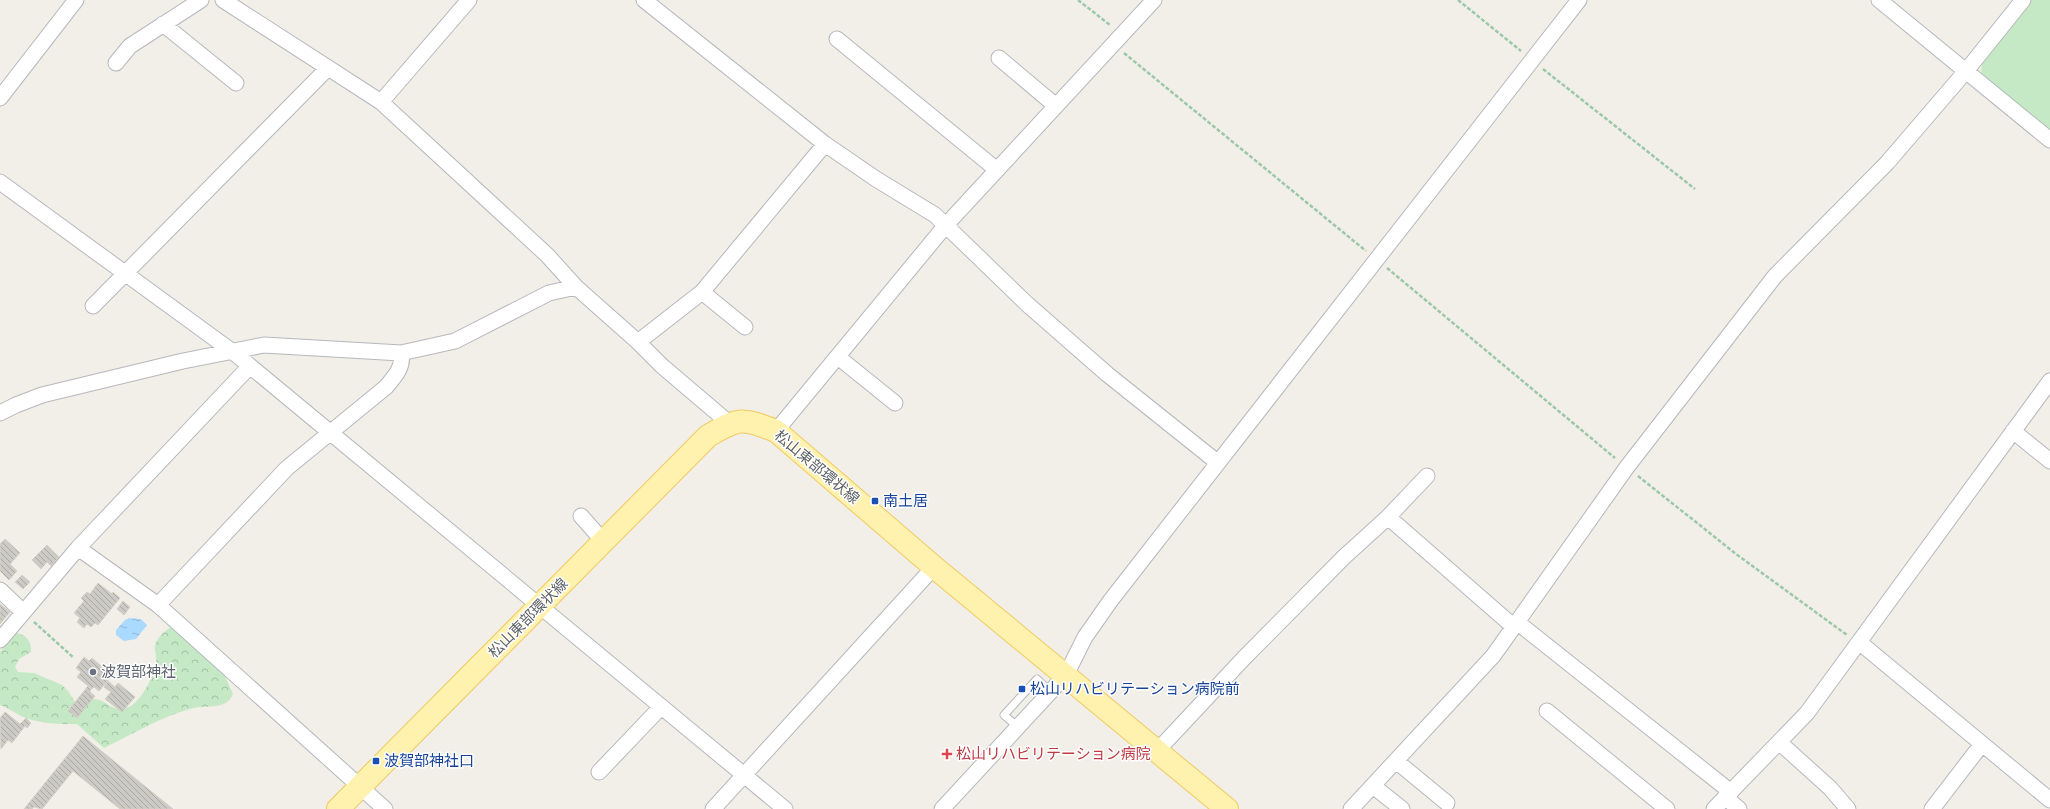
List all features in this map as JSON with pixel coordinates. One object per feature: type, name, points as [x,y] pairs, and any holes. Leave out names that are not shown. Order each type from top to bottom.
[{"type":"main road","name":"松山東部環状線","points":[[338,809],[708,436],[729,423],[748,420],[776,431],[934,567],[1227,809]]},
{"type":"street","points":[[0,98],[76,0]]},
{"type":"street","points":[[116,63],[130,46],[201,0]]},
{"type":"street","points":[[223,0],[381,102],[547,255],[576,287],[638,342],[662,366],[729,423]]},
{"type":"street","points":[[381,102],[468,0]]},
{"type":"street","points":[[644,0],[825,144],[876,179],[935,215],[1027,304],[1107,374],[1217,462]]},
{"type":"street","points":[[776,431],[946,225],[1154,0]]},
{"type":"street","points":[[942,809],[1066,675],[1085,637],[1111,600],[1217,462],[1377,260],[1579,0]]},
{"type":"street","points":[[1878,0],[2050,140]]},
{"type":"street","points":[[1351,809],[1493,656],[1627,467],[1775,276],[1887,164],[1966,71],[2023,0]]},
{"type":"street","points":[[163,24],[236,83]]},
{"type":"street","points":[[837,39],[998,170]]},
{"type":"street","points":[[999,58],[1056,106]]},
{"type":"street","points":[[93,306],[328,68]]},
{"type":"street","points":[[638,342],[702,292],[825,144]]},
{"type":"street","points":[[0,182],[233,352],[784,809]]},
{"type":"street","points":[[0,414],[16,405],[42,395],[184,361],[264,345],[401,353],[455,341],[548,292],[576,287]]},
{"type":"street","points":[[702,292],[745,327]]},
{"type":"street","points":[[158,605],[287,468],[386,386],[398,372],[403,361],[401,353]]},
{"type":"street","points":[[838,357],[894,403]]},
{"type":"street","points":[[0,640],[78,548],[250,366]]},
{"type":"street","points":[[1714,809],[1807,713],[2050,381]]},
{"type":"street","points":[[2013,432],[2050,461]]},
{"type":"street","points":[[1157,751],[1244,658],[1367,534],[1388,518],[1427,476]]},
{"type":"street","points":[[581,516],[604,542]]},
{"type":"street","points":[[1388,518],[1515,625],[1728,794],[1739,809]]},
{"type":"street","points":[[78,548],[158,605],[385,809]]},
{"type":"street","points":[[713,809],[742,775],[934,567]]},
{"type":"street","points":[[0,590],[23,612]]},
{"type":"street","points":[[1859,642],[2050,800]]},
{"type":"street","points":[[599,772],[661,707]]},
{"type":"street","points":[[1547,710],[1666,809]]},
{"type":"street","points":[[1779,742],[1830,788],[1848,809]]},
{"type":"street","points":[[1932,809],[1982,744]]},
{"type":"street","points":[[1396,761],[1447,803]]},
{"type":"street","points":[[1373,786],[1402,809]]},
{"type":"path","points":[[1078,0],[1117,39],[1377,260],[1627,467],[1736,554],[1843,633],[1859,642]]},
{"type":"path","points":[[1458,0],[1695,189]]},
{"type":"path","points":[[23,612],[74,658]]},
{"type":"green space","points":[[2031,0],[2050,0],[2050,131],[1981,77],[1982,62]]},
{"type":"green space","points":[[171,627],[179,631],[223,672],[233,694],[226,703],[222,705],[193,708],[181,711],[104,748],[77,724],[51,723],[32,720],[0,705],[0,652],[16,633],[23,635],[28,639],[31,648],[31,652],[19,659],[15,667],[18,672],[34,673],[62,685],[75,702],[79,704],[94,699],[115,708],[125,709],[131,706],[144,692],[151,679],[155,666],[155,648],[157,640]]},
{"type":"water","points":[[129,618],[141,619],[147,625],[136,639],[124,641],[116,635],[116,630],[125,620]]},
{"type":"building","points":[[5,539],[20,553],[10,564],[17,571],[9,580],[0,571],[0,544]]},
{"type":"building","points":[[47,545],[59,557],[51,566],[47,562],[41,569],[32,560]]},
{"type":"building","points":[[22,575],[30,582],[23,589],[15,582]]},
{"type":"building","points":[[98,583],[112,594],[113,592],[120,598],[98,625],[95,623],[91,627],[87,624],[84,628],[77,622],[80,618],[74,613],[84,601],[81,598],[87,592],[90,594]]},
{"type":"building","points":[[123,601],[130,607],[124,615],[117,609]]},
{"type":"building","points":[[0,604],[10,612],[0,624]]},
{"type":"building","points":[[84,657],[89,661],[92,658],[107,671],[105,674],[110,678],[99,691],[94,687],[92,689],[77,677],[81,672],[76,668]]},
{"type":"building","points":[[108,681],[115,687],[118,683],[135,697],[122,712],[105,699],[111,692],[104,687]]},
{"type":"building","points":[[88,686],[91,689],[90,692],[95,696],[77,718],[68,711]]},
{"type":"building","points":[[5,712],[20,724],[26,718],[31,723],[27,728],[25,726],[12,743],[8,740],[1,749],[0,718]]},
{"type":"building","points":[[83,736],[173,809],[120,809],[73,771],[42,809],[34,807],[32,809],[24,809]]},
{"type":"place","name":"南土居","points":[[875,501]]},
{"type":"place","name":"波賀部神社","points":[[93,672]]},
{"type":"place","name":"松山リハビリテーション病院前","points":[[1022,689]]},
{"type":"place","name":"松山リハビリテーション病院","points":[[947,754]]},
{"type":"place","name":"波賀部神社口","points":[[376,761]]}]
